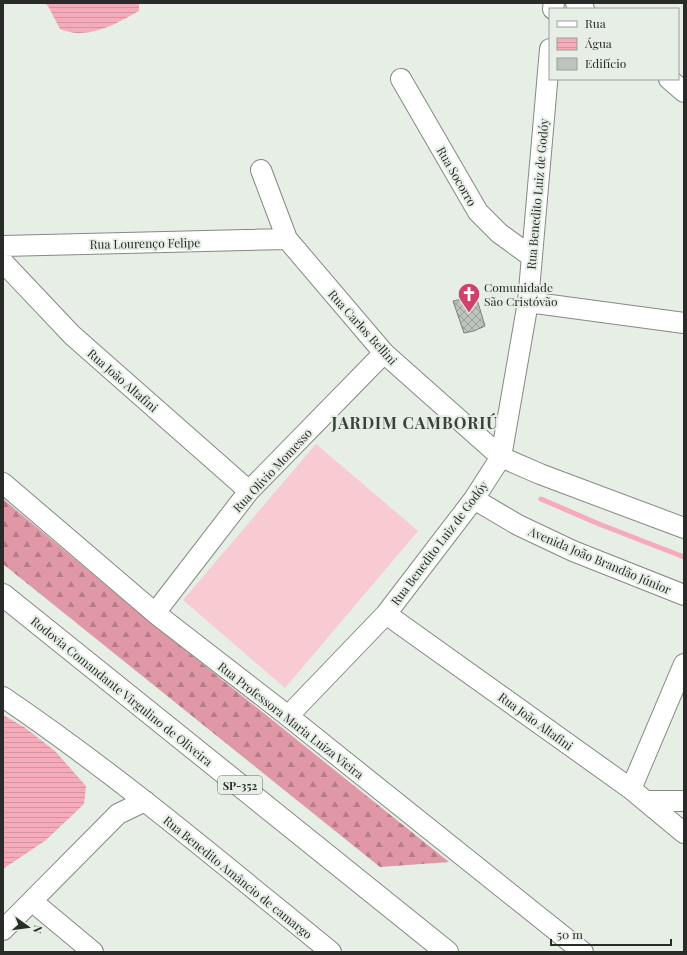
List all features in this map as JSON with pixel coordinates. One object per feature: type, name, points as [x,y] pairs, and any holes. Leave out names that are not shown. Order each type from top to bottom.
[{"type":"highway","points":[[3,590],[33,619]]},
{"type":"highway","name":"Rodovia Comandante Virgulino de Oliveira","points":[[3,595],[447,952]]},
{"type":"highway","points":[[3,598],[33,619]]},
{"type":"street","name":"Rua Benedito Luiz de Godóy","points":[[288,716],[386,614],[474,499],[502,457],[528,302],[549,61]]},
{"type":"street","name":"Rua Socorro","points":[[401,79],[478,212],[499,233],[532,257]]},
{"type":"street","points":[[670,80],[684,92]]},
{"type":"street","name":"Rua Carlos Bellini","points":[[261,170],[287,239],[384,353],[502,457]]},
{"type":"street","name":"Rua Lourenço Felipe","points":[[3,246],[287,239]]},
{"type":"street","name":"Rua João Altafini","points":[[3,262],[72,335],[249,491]]},
{"type":"street","points":[[528,302],[684,323]]},
{"type":"street","name":"Rua Olívio Momesso","points":[[155,614],[249,491],[384,353]]},
{"type":"street","points":[[502,457],[540,474],[684,528]]},
{"type":"street","name":"Rua Professora Maria Luiza Vieira","points":[[3,483],[155,614],[288,716],[583,952]]},
{"type":"street","name":"Avenida João Brandão Júnior","points":[[474,499],[518,525],[573,551],[684,595]]},
{"type":"street","name":"Rua João Altafini","points":[[386,614],[638,795],[684,833]]},
{"type":"street","points":[[684,664],[638,795],[684,802]]},
{"type":"street","name":"Rua Benedito Amâncio de camargo","points":[[3,697],[144,801],[331,952]]},
{"type":"street","points":[[3,930],[33,902],[118,814],[144,801]]},
{"type":"street","points":[[33,902],[92,952]]},
{"type":"green space","points":[[3,499],[144,617],[449,862],[380,867],[3,564]]},
{"type":"shaded area","points":[[316,444],[418,531],[285,688],[183,600]]},
{"type":"water","points":[[44,3],[139,3],[139,11],[119,22],[97,31],[76,33],[60,29],[48,6]]},
{"type":"water","points":[[3,715],[24,727],[55,751],[86,786],[84,804],[46,840],[3,869]]},
{"type":"building","name":"Comunidade São Cristóvão","points":[[476,296],[485,326],[474,331],[464,333],[453,301]]},
{"type":"waterway","points":[[541,499],[599,524],[684,557]]},
{"type":"place","name":"Comunidade São Cristóvão","points":[[469,314]]},
{"type":"district","name":"JARDIM CAMBORIÚ","points":[[415,422]]}]
